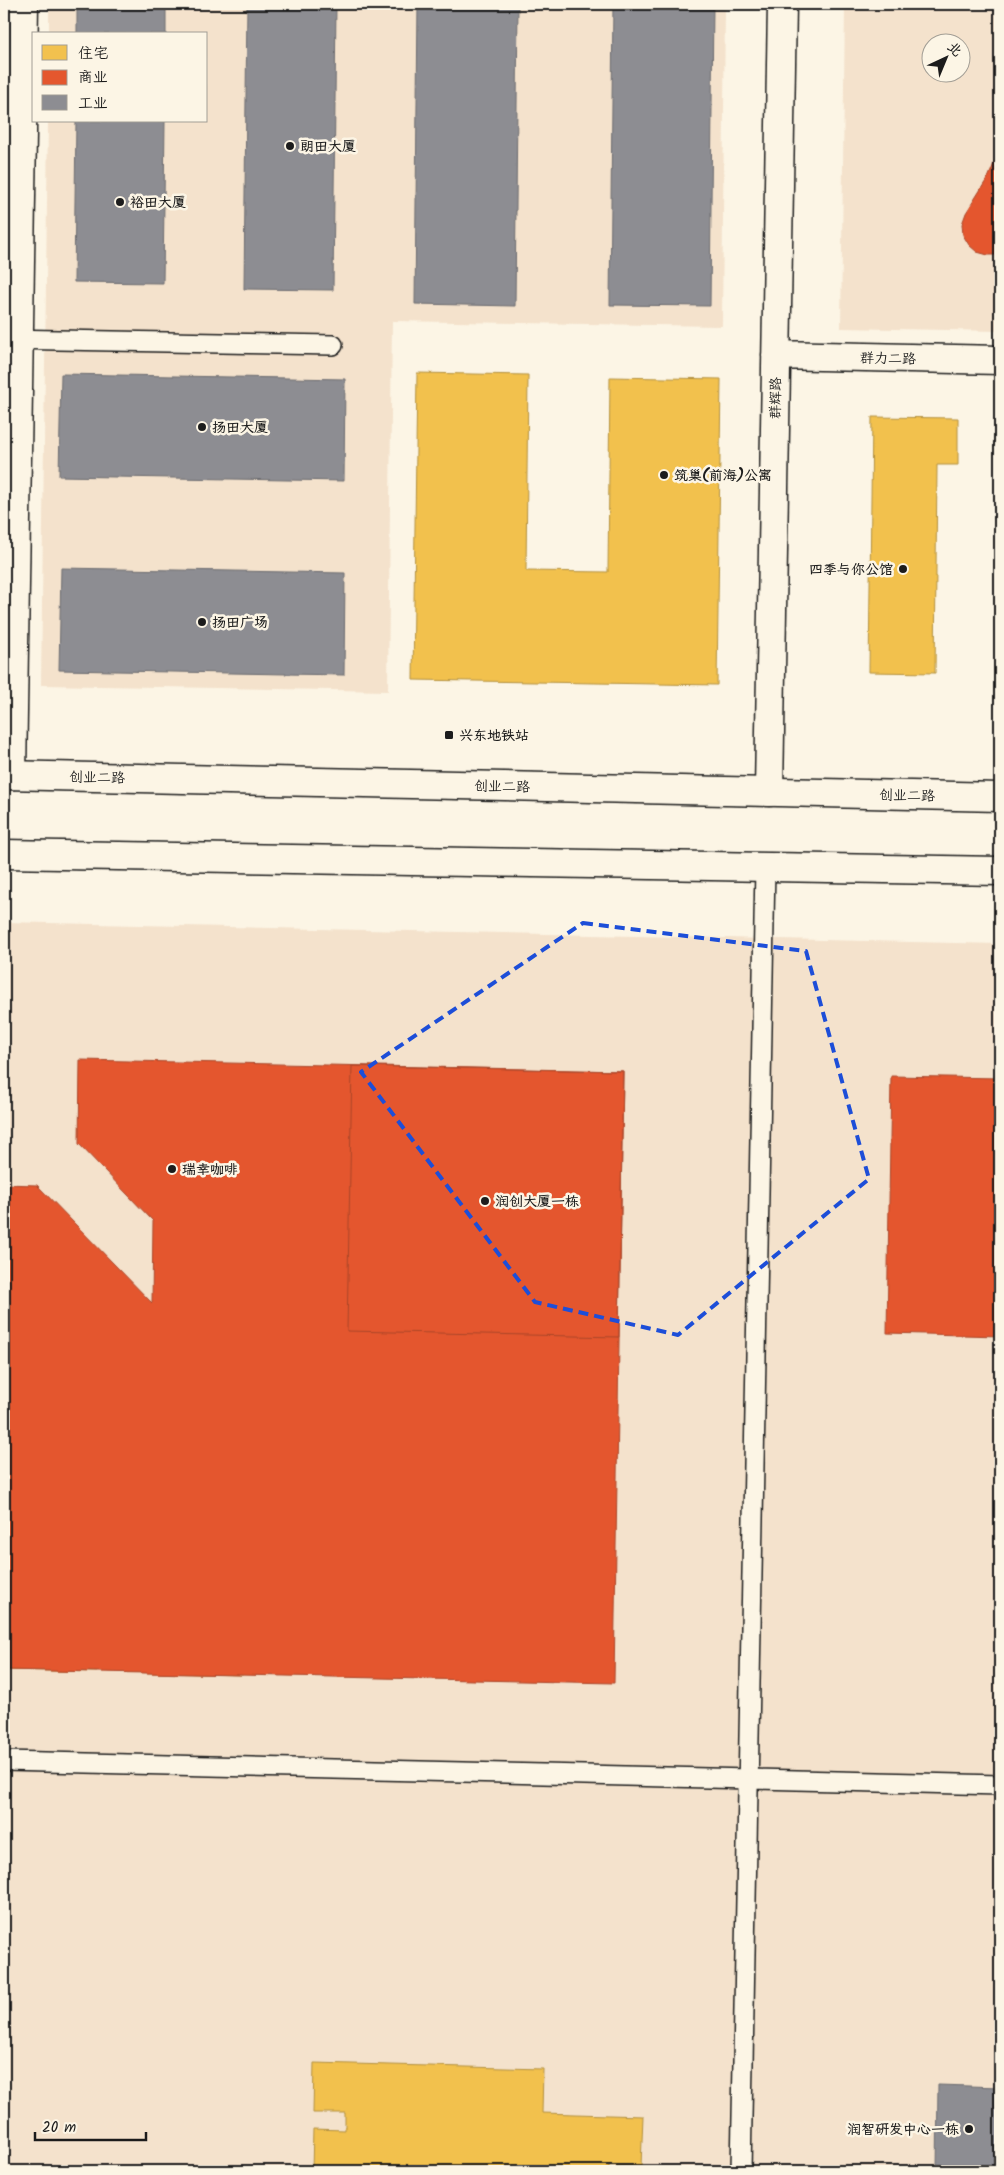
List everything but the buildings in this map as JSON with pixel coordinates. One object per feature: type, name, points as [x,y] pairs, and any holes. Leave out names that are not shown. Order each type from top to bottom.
[{"type":"main road","points":[[8,775],[11,339],[24,4]]},
{"type":"main road","name":"群辉路","points":[[769,792],[782,4]]},
{"type":"main road","name":"群力二路","points":[[776,356],[1000,360]]},
{"type":"main road","name":"创业二路","points":[[8,775],[1000,797]]},
{"type":"main road","points":[[4,854],[1000,872]]},
{"type":"lane","points":[[11,339],[333,345]]},
{"type":"lane","points":[[742,2171],[765,867]]},
{"type":"lane","points":[[4,1761],[1000,1785]]},
{"type":"highlighted area","points":[[583,923],[806,951],[869,1179],[678,1335],[535,1302],[361,1072]]},
{"type":"shaded area","points":[[49,4],[725,4],[722,326],[392,321],[388,691],[41,685],[48,122],[208,122],[208,32],[49,32]]},
{"type":"shaded area","points":[[845,4],[1000,4],[1000,331],[841,328]]},
{"type":"shaded area","points":[[4,922],[1000,944],[1000,2171],[4,2171]]},
{"type":"place","name":"朗田大厦","points":[[290,146]]},
{"type":"place","name":"裕田大厦","points":[[120,202]]},
{"type":"place","name":"扬田大厦","points":[[202,427]]},
{"type":"place","name":"筑巢(前海)公寓","points":[[664,475]]},
{"type":"place","name":"四季与你公馆","points":[[903,569]]},
{"type":"place","name":"扬田广场","points":[[202,622]]},
{"type":"place","name":"兴东地铁站","points":[[449,735]]},
{"type":"place","name":"瑞幸咖啡","points":[[172,1169]]},
{"type":"place","name":"润创大厦一栋","points":[[485,1201]]},
{"type":"place","name":"润智研发中心一栋","points":[[969,2129]]}]
